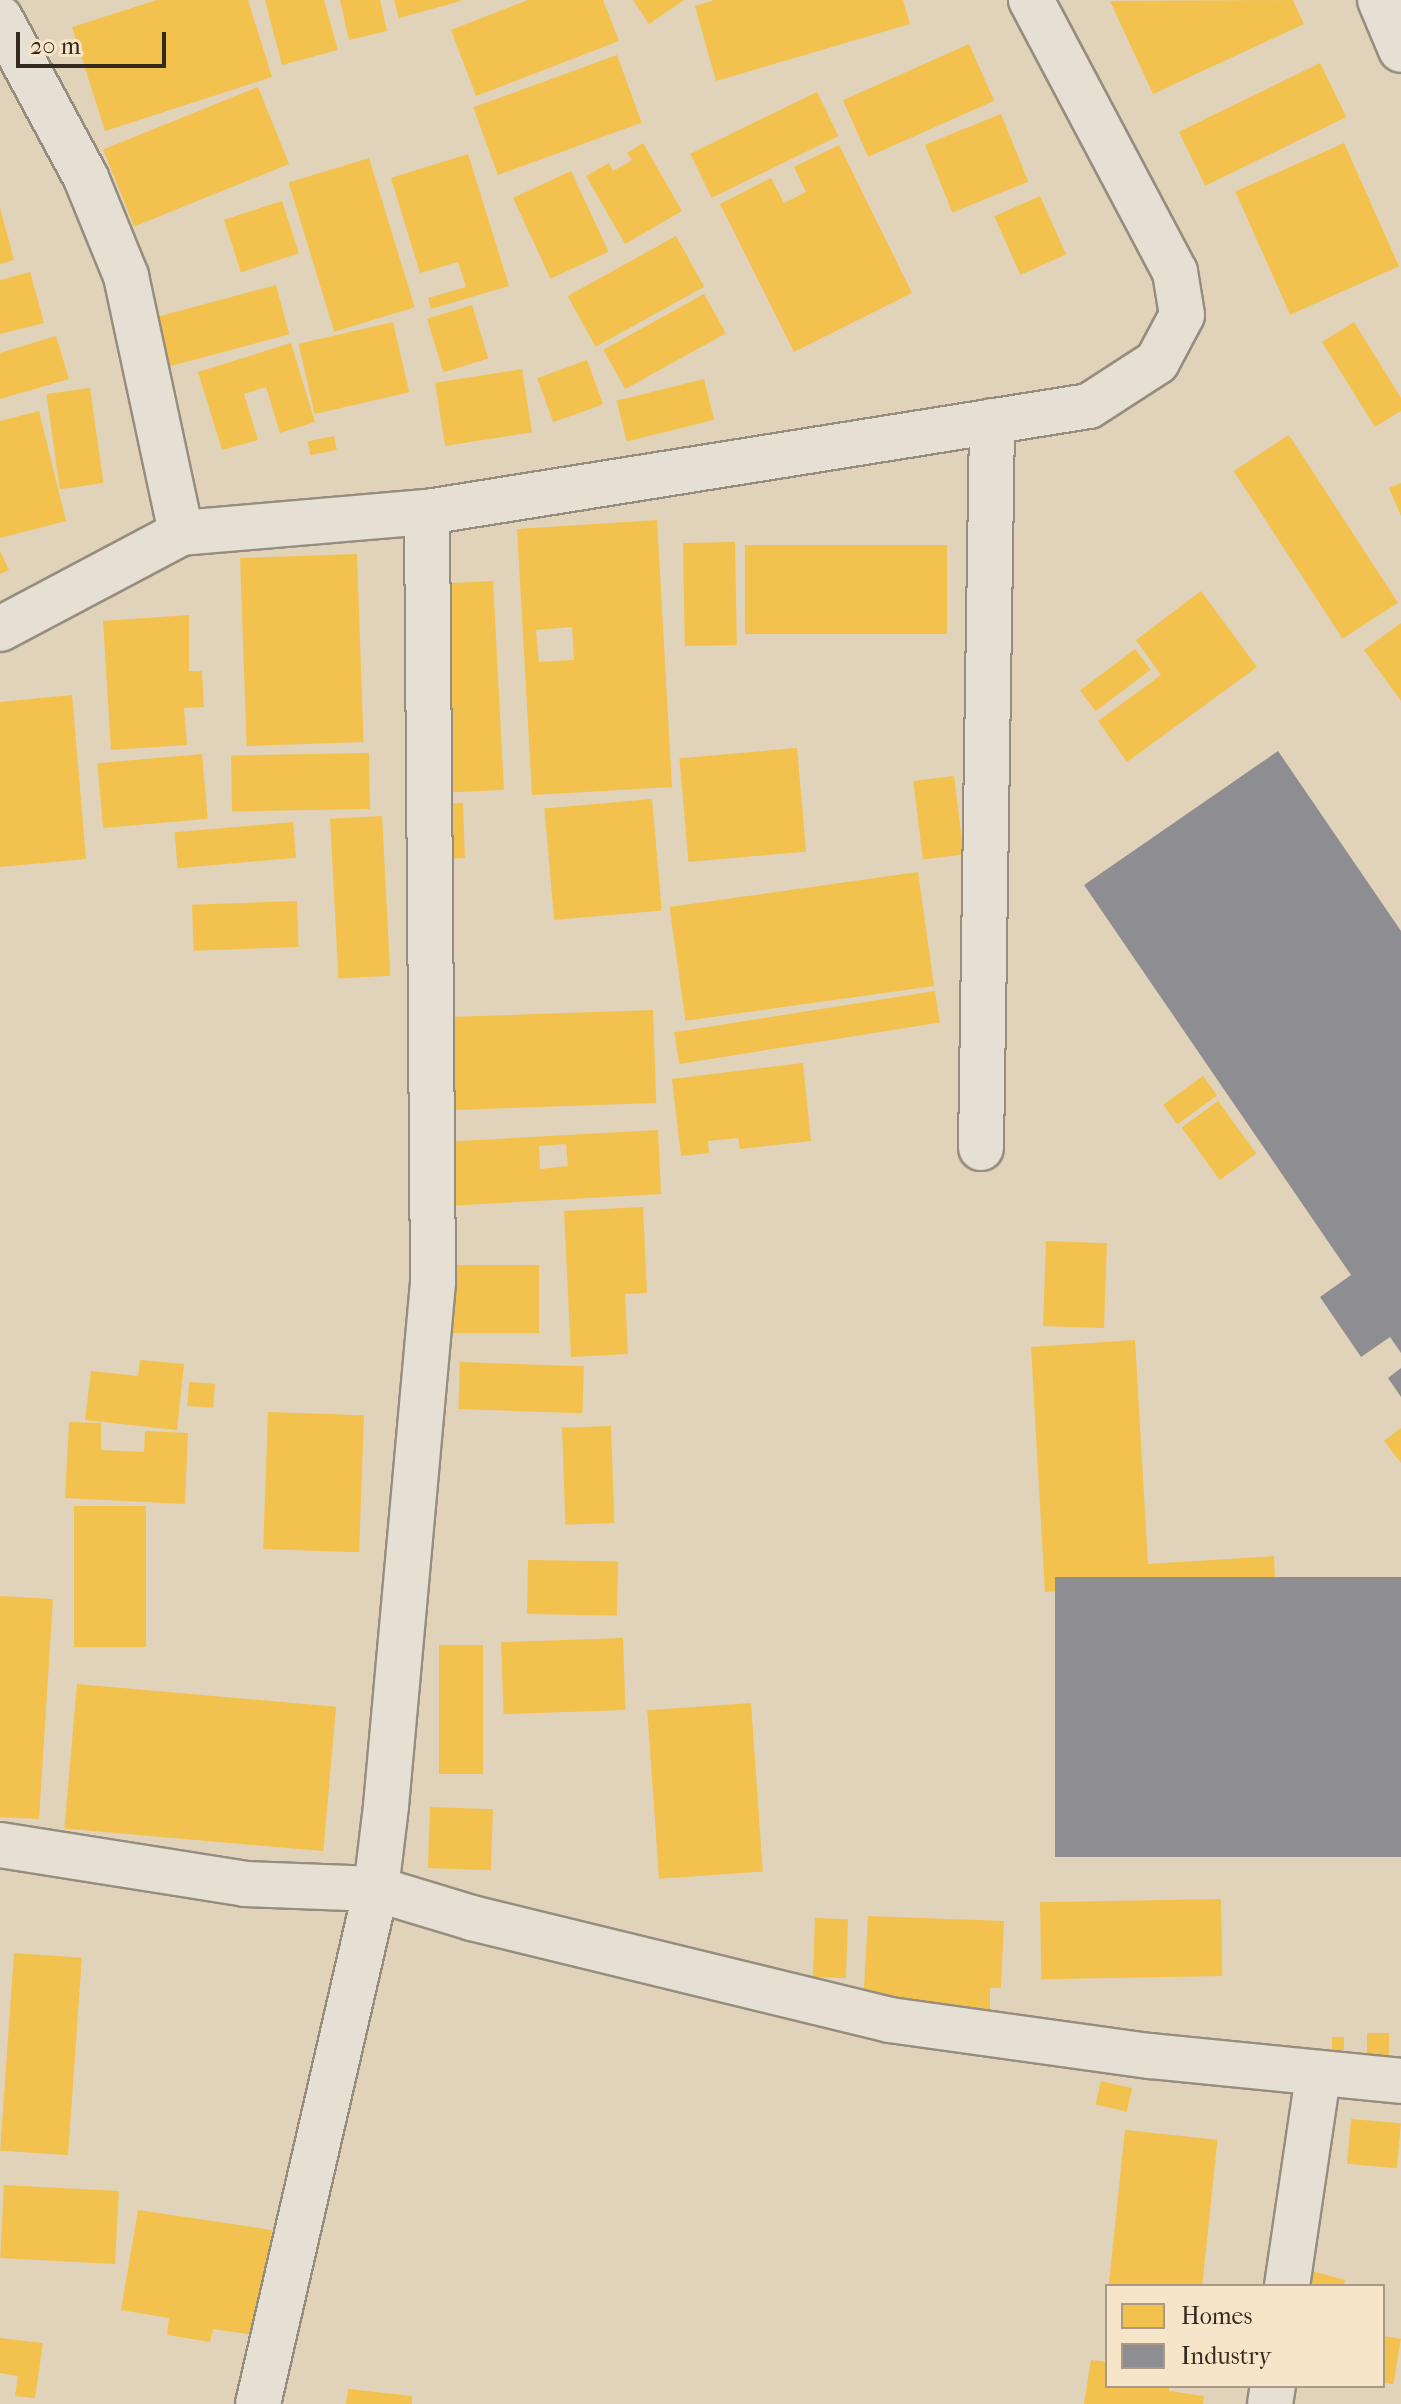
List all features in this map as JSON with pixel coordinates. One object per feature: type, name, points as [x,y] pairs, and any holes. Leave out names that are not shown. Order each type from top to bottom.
[{"type":"street","points":[[0,629],[181,533],[427,512],[1089,406],[1157,362],[1182,315],[1175,272],[1031,0]]},
{"type":"street","points":[[1380,0],[1401,50]]},
{"type":"street","points":[[0,18],[86,178],[126,276],[181,533]]},
{"type":"street","points":[[981,1148],[992,421]]},
{"type":"street","points":[[258,2404],[376,1889],[433,1282],[427,512]]},
{"type":"street","points":[[0,1845],[245,1884],[376,1889],[533,1933],[890,2020],[1318,2076],[1401,2081]]},
{"type":"street","points":[[1287,2284],[1318,2076]]},
{"type":"building: Homes","points":[[157,0],[248,0],[272,77],[105,131],[72,27]]},
{"type":"building: Homes","points":[[265,0],[324,0],[338,50],[282,65]]},
{"type":"building: Homes","points":[[340,0],[380,0],[387,31],[349,40]]},
{"type":"building: Homes","points":[[394,0],[461,0],[461,1],[399,18]]},
{"type":"building: Homes","points":[[528,0],[603,0],[619,41],[476,96],[451,30]]},
{"type":"building: Homes","points":[[633,0],[684,0],[649,24]]},
{"type":"building: Homes","points":[[714,0],[903,0],[910,24],[716,81],[695,6]]},
{"type":"building: Homes","points":[[1293,0],[1304,24],[1153,94],[1110,1]]},
{"type":"building: Homes","points":[[969,44],[994,101],[868,157],[843,100]]},
{"type":"building: Homes","points":[[617,55],[642,123],[498,175],[473,107]]},
{"type":"building: Homes","points":[[1320,63],[1346,117],[1205,186],[1179,132]]},
{"type":"building: Homes","points":[[258,87],[289,164],[134,227],[103,150]]},
{"type":"building: Homes","points":[[817,92],[838,136],[712,198],[690,154]]},
{"type":"building: Homes","points":[[1001,114],[1028,182],[952,212],[925,145]]},
{"type":"building: Homes","points":[[643,143],[682,211],[625,244],[586,176],[609,163],[613,171],[632,160],[627,153]]},
{"type":"building: Homes","points":[[1344,143],[1399,266],[1290,315],[1235,191]]},
{"type":"building: Homes","points":[[839,145],[912,293],[794,352],[720,204],[771,178],[784,203],[806,192],[794,167]]},
{"type":"building: Homes","points":[[468,154],[509,286],[431,309],[428,298],[466,287],[458,262],[420,273],[391,178]]},
{"type":"building: Homes","points":[[369,158],[415,307],[334,332],[289,183]]},
{"type":"building: Homes","points":[[571,171],[609,252],[551,279],[513,198]]},
{"type":"building: Homes","points":[[1040,196],[1066,254],[1020,275],[994,216]]},
{"type":"building: Homes","points":[[282,201],[299,253],[241,272],[224,220]]},
{"type":"building: Homes","points":[[0,208],[14,260],[0,264]]},
{"type":"building: Homes","points":[[676,236],[704,287],[596,347],[568,296]]},
{"type":"building: Homes","points":[[30,272],[44,323],[0,334],[0,280]]},
{"type":"building: Homes","points":[[276,285],[289,334],[157,370],[144,320]]},
{"type":"building: Homes","points":[[704,294],[726,333],[625,389],[603,350]]},
{"type":"building: Homes","points":[[472,305],[488,359],[443,372],[427,319]]},
{"type":"building: Homes","points":[[393,322],[409,392],[315,414],[298,344]]},
{"type":"building: Homes","points":[[1354,322],[1401,398],[1401,411],[1375,427],[1322,342]]},
{"type":"building: Homes","points":[[56,336],[69,379],[0,399],[0,353]]},
{"type":"building: Homes","points":[[291,343],[315,422],[280,433],[266,387],[244,394],[258,440],[222,450],[198,372]]},
{"type":"building: Homes","points":[[587,360],[603,404],[553,422],[537,378]]},
{"type":"building: Homes","points":[[522,369],[532,432],[445,446],[435,383]]},
{"type":"building: Homes","points":[[704,379],[714,420],[627,442],[617,401]]},
{"type":"building: Homes","points":[[90,388],[103,483],[60,489],[46,394]]},
{"type":"building: Homes","points":[[39,411],[66,521],[0,538],[0,421]]},
{"type":"building: Homes","points":[[1289,435],[1398,603],[1343,639],[1234,471]]},
{"type":"building: Homes","points":[[334,436],[337,450],[311,455],[308,442]]},
{"type":"building: Homes","points":[[1401,483],[1401,516],[1389,488]]},
{"type":"building: Homes","points":[[657,520],[672,787],[532,795],[517,529]],"holes":[[[572,627],[574,660],[539,662],[536,630]]]},
{"type":"building: Homes","points":[[735,542],[737,645],[685,646],[683,543]]},
{"type":"building: Homes","points":[[745,545],[947,545],[947,634],[745,634]]},
{"type":"building: Homes","points":[[0,551],[9,570],[0,574]]},
{"type":"building: Homes","points":[[357,554],[364,742],[247,746],[240,558]]},
{"type":"building: Homes","points":[[493,581],[504,790],[445,793],[434,584]]},
{"type":"building: Homes","points":[[1201,591],[1257,667],[1127,762],[1098,721],[1161,675],[1136,640]]},
{"type":"building: Homes","points":[[189,615],[189,671],[202,671],[204,707],[184,708],[187,745],[111,750],[103,621]]},
{"type":"building: Homes","points":[[1401,623],[1401,701],[1364,650]]},
{"type":"building: Homes","points":[[1135,649],[1151,670],[1096,711],[1080,691]]},
{"type":"building: Homes","points":[[72,695],[86,859],[0,867],[0,702]]},
{"type":"building: Homes","points":[[797,748],[806,852],[689,862],[679,758]]},
{"type":"building: Homes","points":[[369,753],[370,809],[232,811],[231,755]]},
{"type":"building: Homes","points":[[202,754],[208,819],[103,828],[97,763]]},
{"type":"building: Homes","points":[[954,776],[964,854],[923,859],[913,781]]},
{"type":"building: Homes","points":[[652,799],[662,911],[554,920],[544,808]]},
{"type":"building: Homes","points":[[463,803],[465,858],[436,859],[434,804]]},
{"type":"building: Homes","points":[[382,816],[390,976],[338,979],[330,819]]},
{"type":"building: Homes","points":[[293,822],[296,858],[178,868],[174,832]]},
{"type":"building: Homes","points":[[918,872],[934,986],[685,1021],[669,907]]},
{"type":"building: Homes","points":[[297,901],[299,947],[194,951],[192,905]]},
{"type":"building: Homes","points":[[935,991],[940,1023],[679,1064],[674,1032]]},
{"type":"building: Homes","points":[[653,1010],[656,1103],[453,1110],[450,1017]]},
{"type":"building: Homes","points":[[803,1063],[811,1141],[740,1149],[738,1138],[708,1141],[709,1153],[681,1156],[672,1079]]},
{"type":"building: Homes","points":[[1203,1076],[1217,1095],[1177,1124],[1163,1105]]},
{"type":"building: Homes","points":[[1218,1101],[1256,1154],[1220,1180],[1182,1127]]},
{"type":"building: Homes","points":[[658,1130],[661,1194],[446,1206],[442,1142]],"holes":[[[566,1144],[568,1166],[540,1169],[539,1146]]]},
{"type":"building: Homes","points":[[643,1207],[647,1293],[625,1294],[628,1354],[571,1357],[564,1211]]},
{"type":"building: Homes","points":[[1046,1241],[1107,1243],[1104,1328],[1043,1326]]},
{"type":"building: Homes","points":[[447,1265],[539,1265],[539,1333],[447,1333]]},
{"type":"building: Homes","points":[[1135,1340],[1148,1564],[1274,1556],[1275,1577],[1045,1592],[1031,1347]]},
{"type":"building: Homes","points":[[140,1360],[184,1364],[177,1430],[85,1420],[91,1371],[138,1376]]},
{"type":"building: Homes","points":[[460,1362],[584,1366],[582,1413],[458,1409]]},
{"type":"building: Homes","points":[[189,1382],[215,1384],[213,1408],[187,1406]]},
{"type":"building: Homes","points":[[268,1412],[364,1415],[359,1552],[263,1549]]},
{"type":"building: Homes","points":[[69,1422],[101,1423],[101,1450],[144,1452],[145,1431],[188,1433],[185,1504],[65,1498]]},
{"type":"building: Homes","points":[[611,1426],[614,1523],[565,1525],[562,1428]]},
{"type":"building: Homes","points":[[1401,1428],[1401,1463],[1384,1441]]},
{"type":"building: Homes","points":[[74,1506],[146,1506],[146,1647],[74,1647]]},
{"type":"building: Homes","points":[[528,1560],[618,1562],[617,1616],[527,1614]]},
{"type":"building: Homes","points":[[0,1596],[53,1599],[39,1819],[0,1817]]},
{"type":"building: Homes","points":[[623,1638],[626,1710],[504,1714],[501,1642]]},
{"type":"building: Homes","points":[[439,1645],[483,1645],[483,1774],[439,1774]]},
{"type":"building: Homes","points":[[77,1684],[336,1707],[323,1851],[64,1828]]},
{"type":"building: Homes","points":[[751,1703],[763,1872],[659,1879],[647,1710]]},
{"type":"building: Homes","points":[[430,1807],[493,1809],[491,1870],[428,1868]]},
{"type":"building: Homes","points":[[1221,1899],[1222,1976],[1041,1979],[1040,1902]]},
{"type":"building: Homes","points":[[868,1916],[1004,1921],[1001,1988],[990,1988],[990,2009],[863,2005]]},
{"type":"building: Homes","points":[[815,1918],[848,1919],[846,1978],[813,1977]]},
{"type":"building: Homes","points":[[14,1953],[82,1958],[68,2155],[0,2151]]},
{"type":"building: Homes","points":[[1367,2033],[1389,2033],[1389,2065],[1367,2065]]},
{"type":"building: Homes","points":[[1332,2037],[1344,2037],[1344,2050],[1332,2050]]},
{"type":"building: Homes","points":[[1101,2081],[1132,2088],[1127,2112],[1096,2104]]},
{"type":"building: Homes","points":[[1351,2119],[1401,2123],[1397,2168],[1347,2164]]},
{"type":"building: Homes","points":[[1125,2130],[1217,2140],[1202,2284],[1109,2284]]},
{"type":"building: Homes","points":[[4,2185],[119,2191],[115,2264],[0,2258]]},
{"type":"building: Homes","points":[[138,2210],[272,2230],[255,2335],[213,2329],[210,2342],[167,2335],[169,2318],[121,2310]]},
{"type":"building: Homes","points":[[1308,2270],[1345,2280],[1344,2284],[1304,2284]]},
{"type":"building: Homes","points":[[1385,2336],[1401,2339],[1394,2384],[1385,2383]]},
{"type":"building: Homes","points":[[0,2338],[43,2343],[35,2398],[15,2396],[18,2376],[0,2373]]},
{"type":"building: Homes","points":[[1091,2360],[1105,2362],[1105,2388],[1169,2388],[1169,2391],[1204,2396],[1203,2404],[1084,2404]]},
{"type":"building: Homes","points":[[348,2389],[412,2396],[412,2404],[346,2404]]},
{"type":"building: Industry","points":[[1278,751],[1401,931],[1401,1353],[1390,1337],[1361,1357],[1320,1297],[1351,1275],[1084,885]]},
{"type":"building: Industry","points":[[1401,1368],[1401,1397],[1388,1378]]},
{"type":"building: Industry","points":[[1055,1577],[1401,1577],[1401,1857],[1055,1857]]}]
